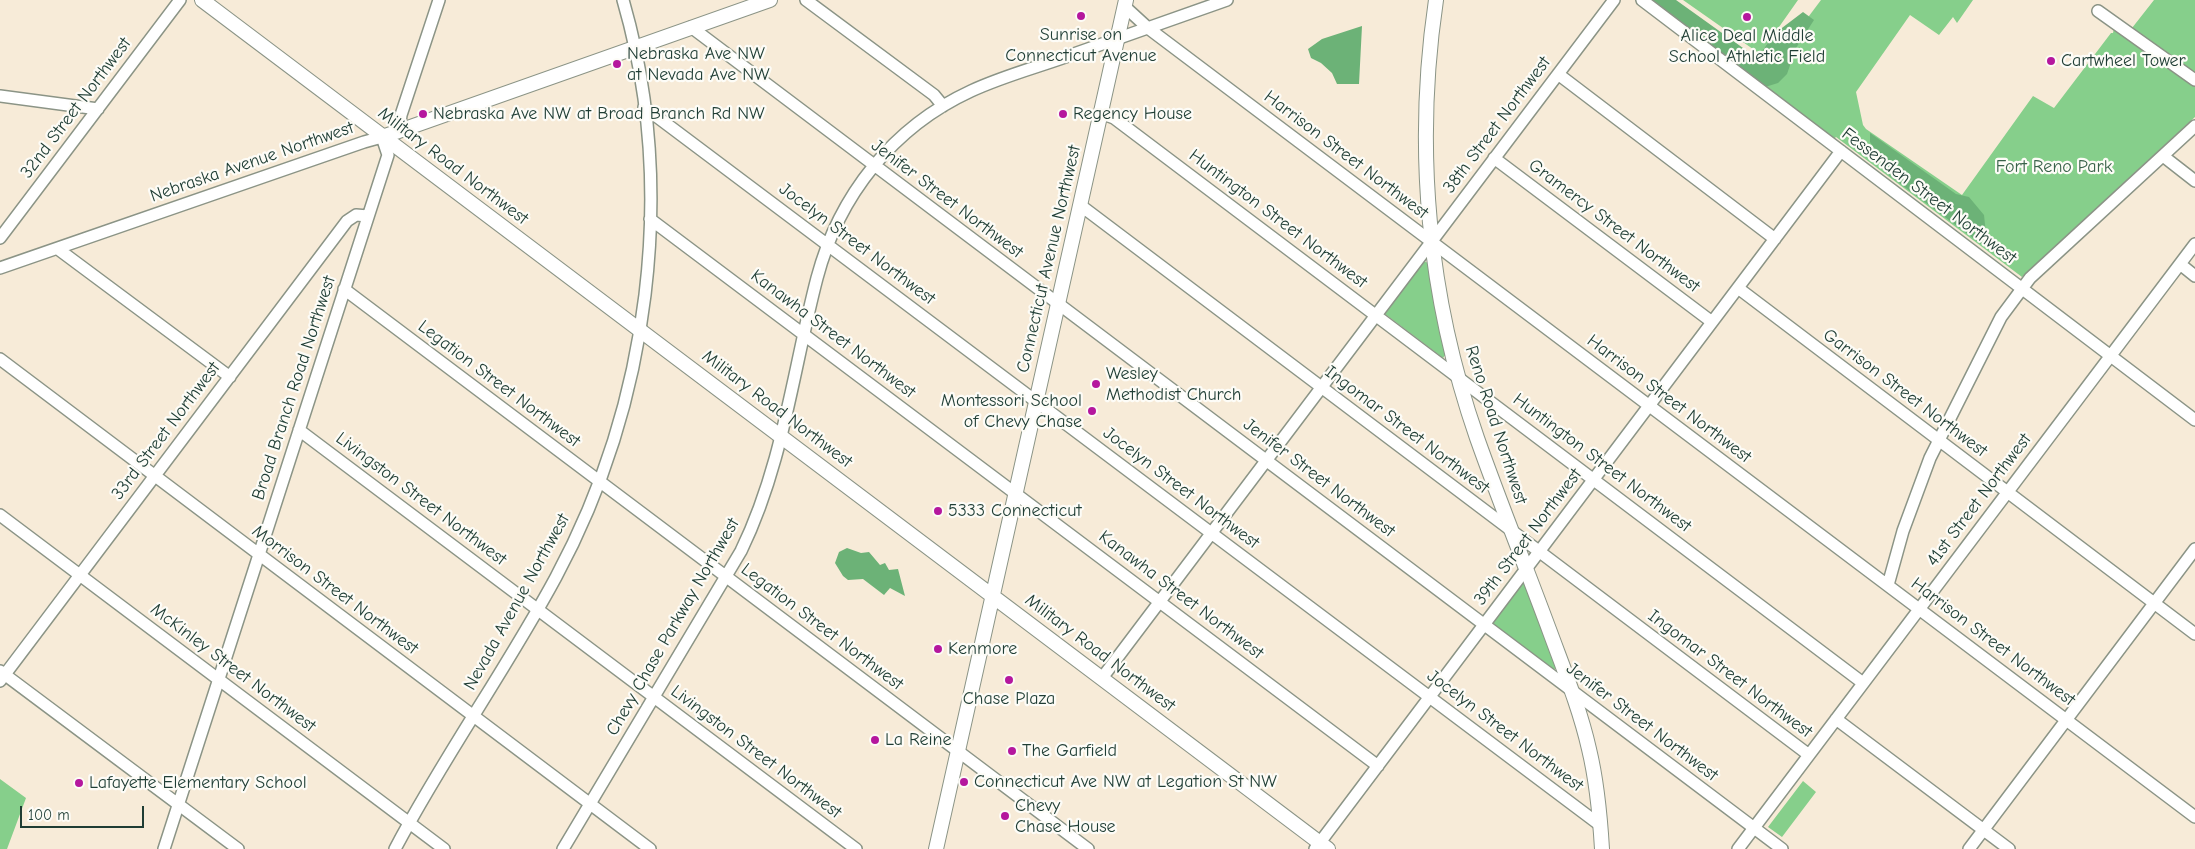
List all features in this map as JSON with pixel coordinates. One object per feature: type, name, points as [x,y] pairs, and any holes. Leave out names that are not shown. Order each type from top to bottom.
[{"type":"main road","name":"Military Road Northwest","points":[[202,0],[1102,678],[1321,847]]},
{"type":"main road","name":"Nebraska Avenue Northwest","points":[[382,137],[770,0]]},
{"type":"main road","name":"Reno Road Northwest","points":[[1436,0],[1430,40],[1426,108],[1426,174],[1439,298],[1458,377],[1477,437],[1571,690],[1589,750],[1602,849]]},
{"type":"main road","name":"Connecticut Avenue Northwest","points":[[936,849],[1125,3]]},
{"type":"street","name":"32nd Street Northwest","points":[[0,238],[180,0]]},
{"type":"street","points":[[398,131],[401,114],[438,0]]},
{"type":"street","name":"Nevada Avenue Northwest","points":[[395,849],[538,608],[574,542],[599,481],[625,401],[640,330],[646,281],[650,219],[649,158],[644,107],[635,48],[623,0]]},
{"type":"street","points":[[806,0],[934,95],[943,106]]},
{"type":"street","name":"Chevy Chase Parkway Northwest","points":[[563,849],[741,551],[756,517],[774,465],[817,278],[828,244],[846,206],[873,165],[906,132],[943,106],[988,84],[1227,0]]},
{"type":"street","name":"38th Street Northwest","points":[[1102,678],[1614,0]]},
{"type":"street","name":"Fessenden Street Northwest","points":[[1642,0],[2195,420]]},
{"type":"street","name":"Harrison Street Northwest","points":[[1125,3],[1148,28],[2195,817]]},
{"type":"street","points":[[2098,11],[2195,80]]},
{"type":"street","name":"Jenifer Street Northwest","points":[[691,28],[1780,848]]},
{"type":"street","points":[[1558,74],[1775,239]]},
{"type":"street","points":[[0,96],[98,109]]},
{"type":"street","name":"Jocelyn Street Northwest","points":[[644,107],[1600,825]]},
{"type":"street","name":"Huntington Street Northwest","points":[[1101,113],[1114,118],[1864,683]]},
{"type":"street","points":[[1888,585],[1906,523],[1938,440],[1998,322],[2030,278],[2195,126]]},
{"type":"street","name":"Broad Branch Road Northwest","points":[[164,849],[388,155],[382,137]]},
{"type":"street","name":"Nebraska Avenue Northwest","points":[[0,268],[382,137]]},
{"type":"street","name":"39th Street Northwest","points":[[1321,847],[1378,766],[1841,151]]},
{"type":"street","points":[[2163,156],[2195,180]]},
{"type":"street","name":"Gramercy Street Northwest","points":[[1494,158],[1712,322]]},
{"type":"street","name":"Ingomar Street Northwest","points":[[1080,206],[1809,755]]},
{"type":"street","name":"33rd Street Northwest","points":[[2,675],[80,575],[347,221],[356,214],[368,216]]},
{"type":"street","name":"Kanawha Street Northwest","points":[[650,219],[1378,766]]},
{"type":"street","name":"41st Street Northwest","points":[[1738,849],[2195,244]]},
{"type":"street","points":[[58,249],[230,377]]},
{"type":"street","points":[[2180,264],[2195,276]]},
{"type":"street","name":"Garrison Street Northwest","points":[[1738,288],[2195,634]]},
{"type":"street","name":"Legation Street Northwest","points":[[344,289],[1088,849]]},
{"type":"street","name":"Morrison Street Northwest","points":[[0,359],[650,849]]},
{"type":"street","name":"Livingston Street Northwest","points":[[299,430],[856,849]]},
{"type":"street","name":"McKinley Street Northwest","points":[[0,515],[444,849]]},
{"type":"street","points":[[1969,849],[2195,549]]},
{"type":"street","points":[[2,675],[238,849]]},
{"type":"street","name":"Ingomar Street Northwest","points":[[1836,719],[2009,849]]},
{"type":"green space","points":[[1649,0],[1676,0],[1757,58],[1774,34],[1803,12],[1814,20],[1796,48],[1787,74],[1778,83],[1765,87]]},
{"type":"green space","name":"Alice Deal Middle School Athletic Field","points":[[1683,0],[1798,0],[1760,54]]},
{"type":"green space","name":"Fort Reno Park","points":[[1821,0],[1973,0],[1957,23],[1953,17],[1939,35],[1910,15],[1856,92],[1863,125],[1866,129],[1962,195],[2033,96],[2054,108],[2111,33],[2113,33],[2114,28],[2195,86],[2195,117],[2022,277],[1836,137],[1834,139],[1765,87],[1767,86],[1761,80]]},
{"type":"green space","points":[[2154,0],[2195,0],[2195,74],[2132,28]]},
{"type":"green space","points":[[1362,26],[1359,84],[1337,84],[1332,73],[1321,63],[1311,58],[1308,49],[1322,39]]},
{"type":"green space","points":[[1870,133],[1956,194],[1969,197],[1984,215],[1986,234],[1981,244],[1883,171],[1884,162],[1870,142]]},
{"type":"green space","points":[[1424,261],[1428,263],[1446,354],[1443,358],[1385,314]]},
{"type":"green space","points":[[847,548],[861,553],[869,552],[880,565],[885,563],[889,570],[898,569],[905,596],[890,588],[884,595],[863,579],[848,580],[843,576],[835,563],[839,552]]},
{"type":"green space","points":[[1525,583],[1556,668],[1553,670],[1493,625],[1494,620],[1521,584]]},
{"type":"green space","points":[[0,779],[26,798],[7,849],[0,849]]},
{"type":"green space","points":[[1803,781],[1816,792],[1782,837],[1768,827]]},
{"type":"place","name":"Sunrise on Connecticut Avenue","points":[[1081,16]]},
{"type":"place","name":"Alice Deal Middle School Athletic Field","points":[[1747,17]]},
{"type":"place","name":"Cartwheel Tower","points":[[2051,61]]},
{"type":"place","name":"Nebraska Ave NW at Nevada Ave NW","points":[[617,64]]},
{"type":"place","name":"Nebraska Ave NW at Broad Branch Rd NW","points":[[423,114]]},
{"type":"place","name":"Regency House","points":[[1063,114]]},
{"type":"place","name":"Wesley Methodist Church","points":[[1096,384]]},
{"type":"place","name":"Montessori School of Chevy Chase","points":[[1092,411]]},
{"type":"place","name":"5333 Connecticut","points":[[938,511]]},
{"type":"place","name":"Kenmore","points":[[938,649]]},
{"type":"place","name":"Chase Plaza","points":[[1009,680]]},
{"type":"place","name":"La Reine","points":[[875,740]]},
{"type":"place","name":"The Garfield","points":[[1012,751]]},
{"type":"place","name":"Connecticut Ave NW at Legation St NW","points":[[964,782]]},
{"type":"place","name":"Lafayette Elementary School","points":[[79,783]]},
{"type":"place","name":"Chevy Chase House","points":[[1005,816]]}]
